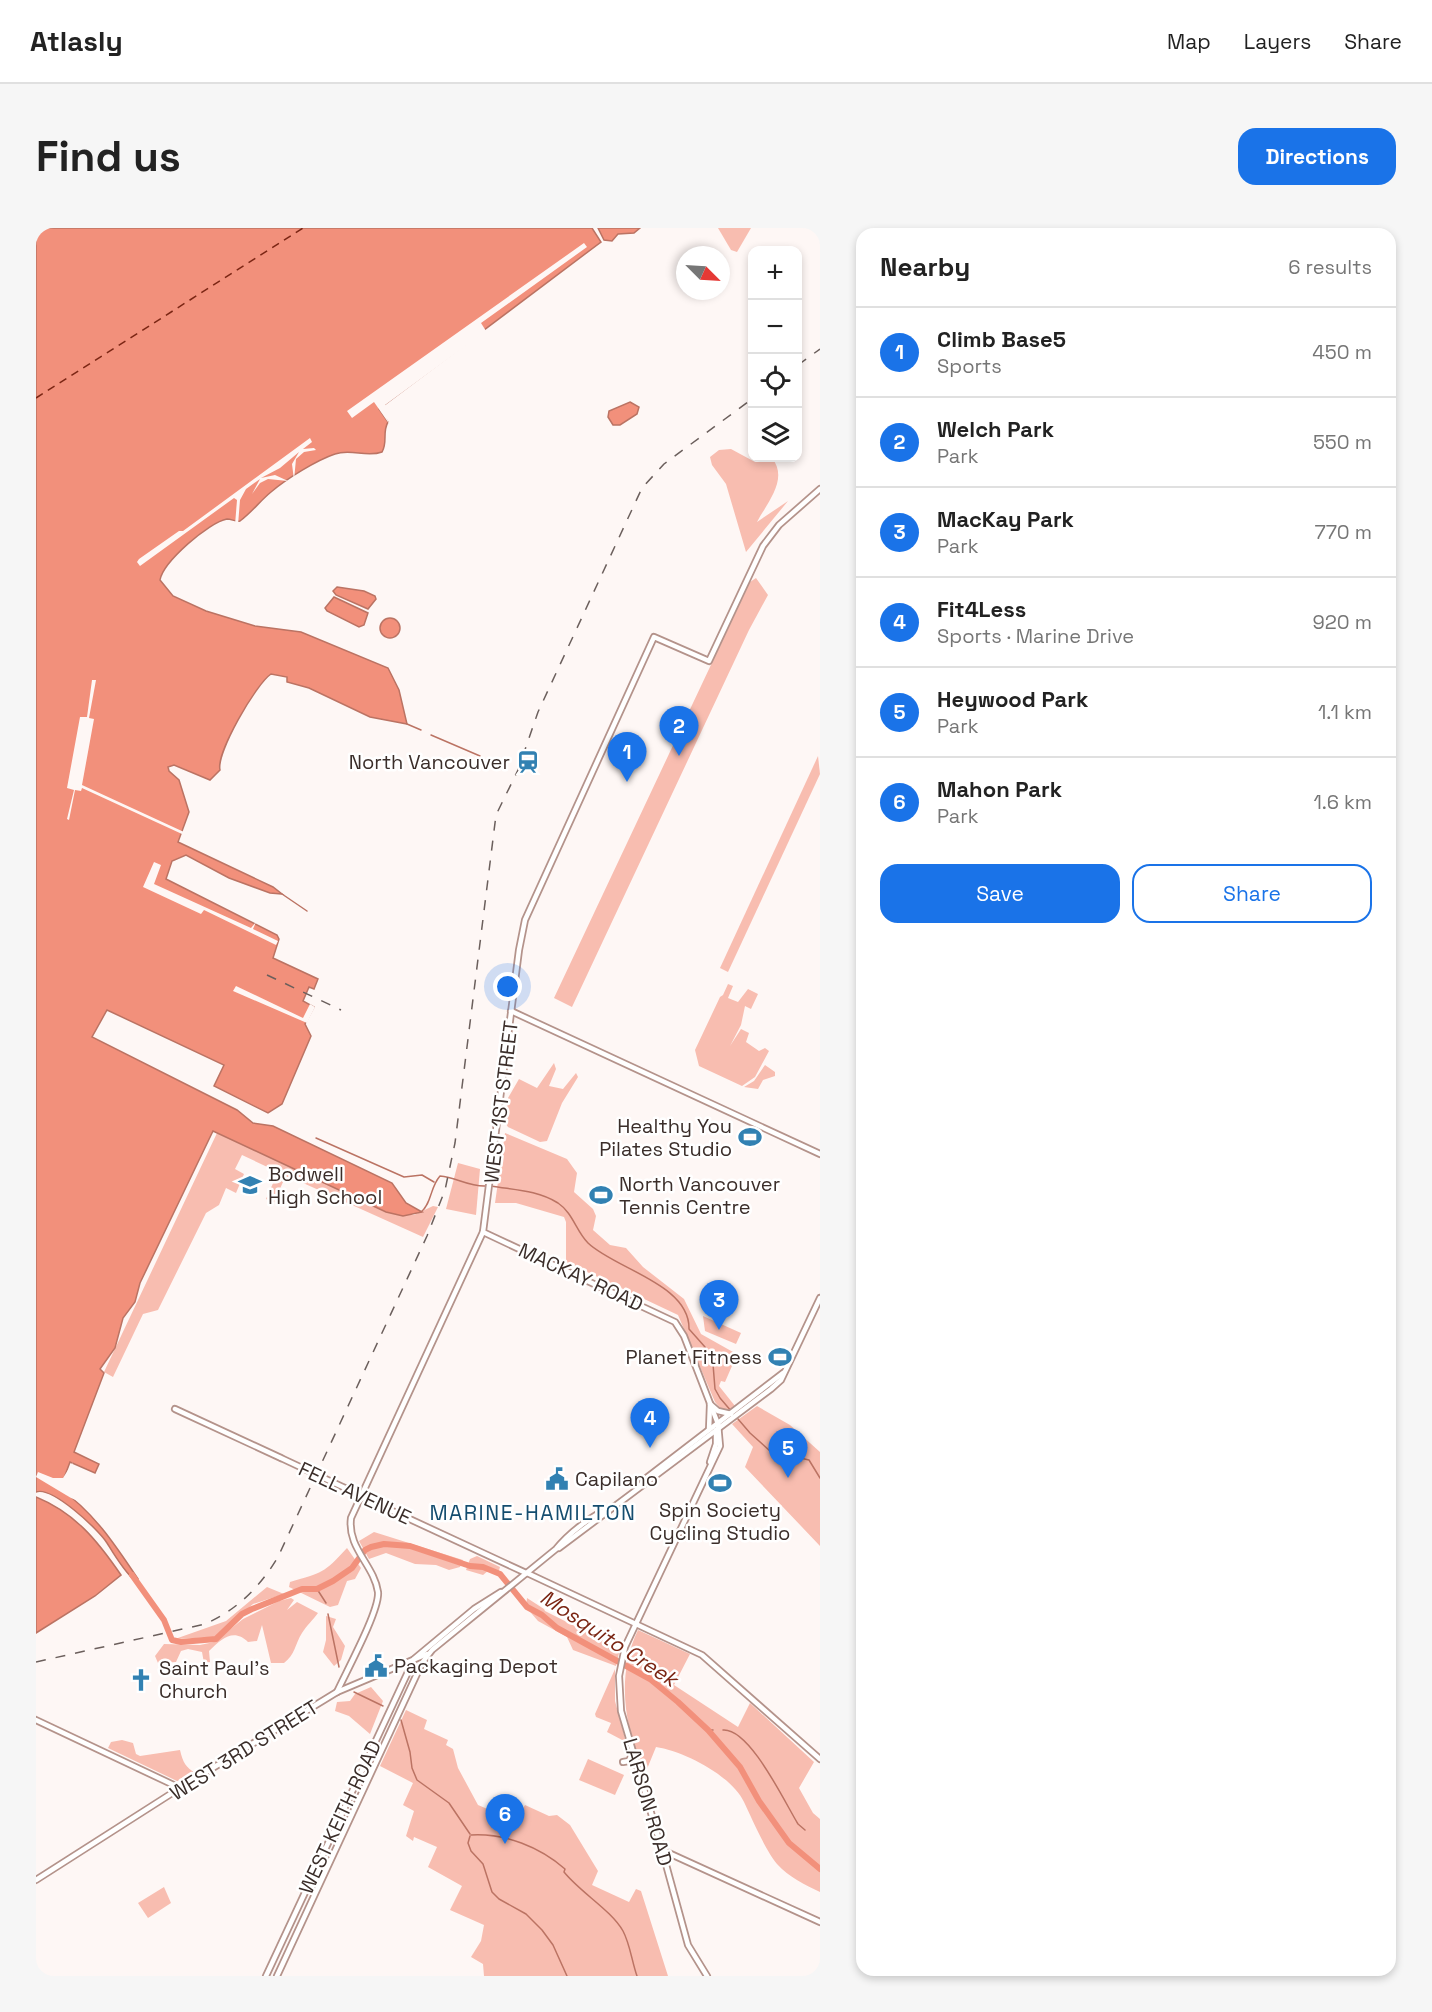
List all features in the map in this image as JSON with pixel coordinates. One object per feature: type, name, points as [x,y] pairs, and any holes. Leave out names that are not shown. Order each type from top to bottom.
[{"type":"main road","name":"WEST 1ST STREET","points":[[337,1692],[377,1603],[377,1589],[354,1545],[350,1522],[483,1232],[520,943],[530,905],[654,637],[709,661],[756,559],[769,537],[820,489]]},
{"type":"main road","points":[[512,1011],[820,1154]]},
{"type":"main road","name":"MACKAY ROAD","points":[[483,1232],[677,1324],[710,1404]]},
{"type":"main road","points":[[414,1659],[428,1654],[581,1527],[612,1507],[718,1428],[783,1373],[820,1298]]},
{"type":"main road","points":[[710,1404],[718,1412],[732,1416]]},
{"type":"main road","points":[[710,1404],[718,1428]]},
{"type":"main road","points":[[709,1430],[710,1404]]},
{"type":"main road","name":"FELL AVENUE","points":[[175,1409],[702,1655],[820,1758]]},
{"type":"main road","points":[[640,1486],[643,1480],[709,1430],[718,1428]]},
{"type":"main road","name":"LARSON ROAD","points":[[707,1976],[688,1945],[619,1698],[622,1656],[720,1446],[718,1428]]},
{"type":"main road","points":[[414,1659],[494,1594],[503,1591]]},
{"type":"main road","name":"WEST KEITH ROAD","points":[[277,1976],[428,1654]]},
{"type":"main road","name":"WEST 3RD STREET","points":[[36,1880],[337,1692],[414,1659]]},
{"type":"main road","name":"WEST KEITH ROAD","points":[[266,1976],[414,1659]]},
{"type":"main road","points":[[36,1720],[180,1788]]},
{"type":"main road","points":[[623,1762],[630,1760],[633,1752]]},
{"type":"main road","points":[[662,1850],[820,1922]]},
{"type":"shaded area","points":[[36,228],[592,228],[601,242],[379,409],[388,422],[382,452],[370,454],[341,452],[302,470],[271,492],[240,521],[227,519],[209,527],[169,563],[160,580],[173,596],[206,611],[255,626],[301,632],[388,668],[399,690],[407,724],[370,717],[309,688],[287,682],[287,677],[271,674],[264,680],[238,719],[224,749],[220,770],[210,780],[174,765],[168,767],[169,771],[179,780],[189,812],[178,842],[273,887],[282,894],[270,893],[229,878],[186,855],[172,861],[166,879],[277,935],[279,939],[273,958],[318,979],[314,989],[309,987],[303,1001],[314,1007],[305,1024],[311,1036],[282,1104],[268,1113],[214,1086],[224,1065],[107,1010],[92,1037],[237,1110],[253,1123],[273,1126],[392,1183],[406,1203],[422,1212],[403,1216],[386,1212],[213,1131],[140,1283],[135,1302],[123,1318],[115,1348],[100,1369],[104,1373],[74,1452],[99,1464],[95,1473],[70,1462],[60,1489],[83,1508],[103,1530],[138,1579],[135,1581],[123,1568],[107,1543],[85,1519],[53,1495],[36,1492]]},
{"type":"shaded area","points":[[598,228],[640,228],[634,233],[618,234],[612,241],[604,240]]},
{"type":"shaded area","points":[[718,228],[751,228],[737,252],[731,250]]},
{"type":"shaded area","points":[[630,402],[639,407],[637,414],[620,425],[613,425],[608,417],[609,411]]},
{"type":"shaded area","points":[[731,449],[748,458],[748,462],[774,462],[777,466],[775,491],[757,522],[788,501],[746,552],[726,484],[712,465],[710,457],[719,450]]},
{"type":"shaded area","points":[[756,578],[768,595],[749,630],[572,1007],[554,998],[750,582]]},
{"type":"shaded area","points":[[337,587],[364,591],[375,596],[376,599],[368,609],[336,595],[333,591]]},
{"type":"shaded area","points":[[334,597],[368,613],[364,625],[359,627],[327,611],[325,608]]},
{"type":"shaded area","points":[[386,618],[394,618],[400,624],[400,632],[394,638],[386,638],[380,632],[380,624]]},
{"type":"shaded area","points":[[818,756],[820,774],[728,972],[720,968]]},
{"type":"shaded area","points":[[728,984],[733,986],[728,998],[738,1002],[748,989],[758,994],[751,1009],[745,1006],[741,1025],[730,1046],[741,1029],[749,1033],[746,1042],[759,1051],[765,1048],[769,1051],[755,1077],[742,1086],[699,1066],[695,1050]]},
{"type":"shaded area","points":[[554,1063],[556,1069],[549,1086],[563,1089],[576,1073],[578,1077],[562,1103],[547,1141],[540,1142],[508,1127],[506,1124],[508,1098],[519,1079],[537,1088]]},
{"type":"shaded area","points":[[765,1065],[775,1072],[775,1076],[763,1080],[758,1089],[744,1087],[754,1081]]},
{"type":"shaded area","points":[[217,1133],[386,1212],[414,1215],[433,1206],[438,1207],[423,1237],[292,1178],[283,1182],[274,1202],[266,1199],[278,1172],[242,1155],[235,1169],[244,1174],[236,1193],[226,1188],[219,1205],[206,1213],[158,1310],[143,1314],[113,1377],[104,1372]]},
{"type":"shaded area","points":[[505,1133],[567,1159],[577,1173],[574,1192],[593,1209],[596,1216],[593,1230],[610,1245],[626,1248],[643,1267],[684,1299],[701,1334],[733,1352],[735,1359],[725,1382],[721,1381],[719,1386],[735,1406],[729,1411],[721,1409],[715,1402],[678,1315],[566,1262],[564,1217],[516,1203],[495,1203]]},
{"type":"shaded area","points":[[458,1163],[480,1169],[476,1215],[446,1209]]},
{"type":"shaded area","points":[[703,1316],[741,1333],[736,1344],[705,1331]]},
{"type":"shaded area","points":[[757,1406],[790,1425],[820,1452],[820,1546],[745,1467],[753,1447],[732,1424]]},
{"type":"shaded area","points":[[36,1497],[74,1519],[94,1539],[121,1575],[95,1596],[36,1633]]},
{"type":"shaded area","points":[[374,1532],[463,1560],[460,1567],[449,1570],[436,1565],[415,1564],[386,1553],[369,1559],[359,1541]]},
{"type":"shaded area","points":[[347,1548],[361,1568],[355,1579],[347,1581],[338,1605],[330,1607],[289,1587],[290,1582],[327,1568]]},
{"type":"shaded area","points":[[477,1556],[500,1567],[498,1574],[489,1570],[483,1575],[466,1570],[470,1559]]},
{"type":"shaded area","points":[[267,1587],[284,1594],[253,1604],[215,1637],[175,1639],[226,1621]]},
{"type":"shaded area","points":[[291,1598],[294,1600],[287,1610],[297,1602],[318,1613],[304,1630],[293,1653],[284,1663],[271,1663],[262,1625],[257,1641],[248,1642],[233,1635],[223,1639],[209,1651],[210,1662],[204,1663],[202,1652],[188,1649],[181,1651],[176,1662],[158,1663],[155,1656],[164,1644],[200,1645],[214,1642],[243,1619],[279,1601]]},
{"type":"shaded area","points":[[527,1598],[545,1611],[620,1649],[616,1666],[573,1650],[567,1637],[538,1621],[526,1607]]},
{"type":"shaded area","points":[[326,1616],[336,1619],[333,1627],[345,1646],[341,1660],[334,1666],[323,1652],[326,1640]]},
{"type":"shaded area","points":[[638,1630],[690,1654],[674,1685],[738,1727],[750,1703],[814,1762],[799,1788],[813,1813],[820,1819],[820,1892],[792,1877],[777,1864],[738,1792],[718,1774],[693,1759],[656,1747],[647,1769],[643,1767],[631,1734],[625,1698],[627,1664]]},
{"type":"shaded area","points":[[615,1669],[615,1701],[626,1742],[607,1732],[611,1723],[596,1717],[595,1714]]},
{"type":"shaded area","points":[[371,1687],[383,1701],[370,1734],[349,1716],[335,1711],[337,1702],[350,1701],[355,1694]]},
{"type":"shaded area","points":[[406,1710],[427,1720],[424,1729],[448,1740],[446,1745],[453,1749],[458,1768],[478,1805],[516,1821],[525,1805],[549,1816],[557,1815],[570,1825],[598,1871],[592,1885],[629,1902],[636,1889],[641,1891],[668,1976],[484,1976],[483,1964],[471,1957],[481,1941],[484,1925],[450,1910],[462,1886],[428,1867],[437,1847],[414,1837],[413,1841],[406,1836],[414,1811],[403,1805],[413,1783],[380,1766]]},
{"type":"shaded area","points":[[122,1740],[133,1743],[136,1754],[140,1756],[180,1750],[185,1764],[195,1773],[183,1781],[177,1781],[108,1748],[111,1742]]},
{"type":"shaded area","points":[[588,1759],[624,1775],[615,1795],[579,1780]]},
{"type":"shaded area","points":[[164,1887],[171,1903],[148,1918],[138,1903]]},
{"type":"pier","points":[[584,243],[587,247],[481,323],[486,331],[385,405],[387,407],[383,410],[390,425],[374,402],[352,418],[347,411]]},
{"type":"pier","points":[[310,438],[312,442],[303,449],[314,448],[316,450],[304,452],[296,459],[294,480],[292,464],[299,452],[280,468],[261,478],[275,475],[288,481],[268,479],[260,483],[252,494],[260,479],[246,489],[240,500],[238,525],[235,525],[237,500],[234,498],[140,566],[137,562],[179,531],[183,531]]},
{"type":"pier","points":[[92,680],[96,680],[89,718],[94,719],[82,785],[184,832],[182,834],[82,788],[81,791],[75,790],[69,820],[67,819],[74,790],[67,788],[80,717],[87,717]]},
{"type":"pier","points":[[154,862],[161,865],[154,884],[251,928],[256,922],[253,929],[278,941],[276,945],[204,910],[201,914],[143,887]]},
{"type":"pier","points":[[236,986],[303,1018],[310,1004],[315,1007],[307,1023],[233,991]]},
{"type":"pier","points":[[73,1462],[63,1488],[85,1504],[36,1477],[38,1472],[53,1478],[63,1478]]},
{"type":"waterway","points":[[407,724],[421,730]]},
{"type":"waterway","points":[[431,735],[480,756]]},
{"type":"waterway","points":[[282,894],[307,911]]},
{"type":"waterway","points":[[316,1138],[404,1177],[422,1175],[434,1182]]},
{"type":"waterway","points":[[421,1212],[440,1176],[486,1186]]},
{"type":"waterway","points":[[491,1186],[534,1193],[558,1203],[588,1243],[665,1289],[686,1313],[689,1329],[705,1347],[713,1364],[715,1389],[720,1398],[750,1433],[770,1451],[809,1460],[820,1478]]},
{"type":"waterway","name":"Mosquito Creek","points":[[132,1575],[164,1620],[172,1640],[181,1642],[216,1639],[242,1614],[302,1589],[317,1589],[352,1568],[365,1550],[384,1544],[410,1546],[500,1574],[527,1607],[542,1615],[557,1628],[650,1679],[678,1702],[708,1730],[740,1767],[759,1801],[789,1843],[820,1869]]},
{"type":"waterway","points":[[317,1589],[326,1603]]},
{"type":"waterway","points":[[328,1614],[339,1667]]},
{"type":"waterway","points":[[354,1692],[383,1706]]},
{"type":"waterway","points":[[401,1720],[417,1780],[449,1803],[470,1834]]},
{"type":"waterway","name":"Mosquito Creek","points":[[708,1730],[713,1730]]},
{"type":"waterway","points":[[723,1730],[733,1733],[755,1753],[798,1824],[805,1830]]},
{"type":"waterway","points":[[471,1835],[497,1836],[521,1843],[545,1854],[565,1869],[564,1872],[571,1880],[618,1923],[627,1942],[637,1976]]},
{"type":"waterway","points":[[470,1836],[468,1843],[471,1851],[483,1864],[492,1892],[499,1899],[526,1914],[542,1930],[553,1945],[567,1976]]},
{"type":"ferry route","points":[[36,398],[303,228]]},
{"type":"railway","points":[[802,362],[820,349]]},
{"type":"railway","points":[[36,1662],[205,1624],[227,1612],[247,1596],[264,1578],[278,1557],[427,1236],[445,1190],[455,1143],[496,815],[518,770],[538,712],[642,488],[664,464],[748,402]]},
{"type":"railway","points":[[267,975],[341,1010]]},
{"type":"place","name":"Welch Park","points":[[679,756]]},
{"type":"place","name":"North Vancouver","points":[[528,762]]},
{"type":"place","name":"Climb Base5","points":[[627,782]]},
{"type":"place","name":"Healthy You Pilates Studio","points":[[750,1137]]},
{"type":"place","name":"Bodwell High School","points":[[250,1185]]},
{"type":"place","name":"North Vancouver Tennis Centre","points":[[601,1195]]},
{"type":"place","name":"MacKay Park","points":[[719,1330]]},
{"type":"place","name":"Planet Fitness","points":[[780,1357]]},
{"type":"place","name":"Fit4Less","points":[[650,1448]]},
{"type":"place","name":"Heywood Park","points":[[788,1478]]},
{"type":"place","name":"Capilano","points":[[557,1479]]},
{"type":"place","name":"Spin Society Cycling Studio","points":[[720,1483]]},
{"type":"place","name":"Packaging Depot","points":[[376,1666]]},
{"type":"place","name":"Saint Paul's Church","points":[[141,1680]]},
{"type":"place","name":"Mahon Park","points":[[505,1844]]},
{"type":"district","name":"MARINE-HAMILTON","points":[[533,1512]]}]
